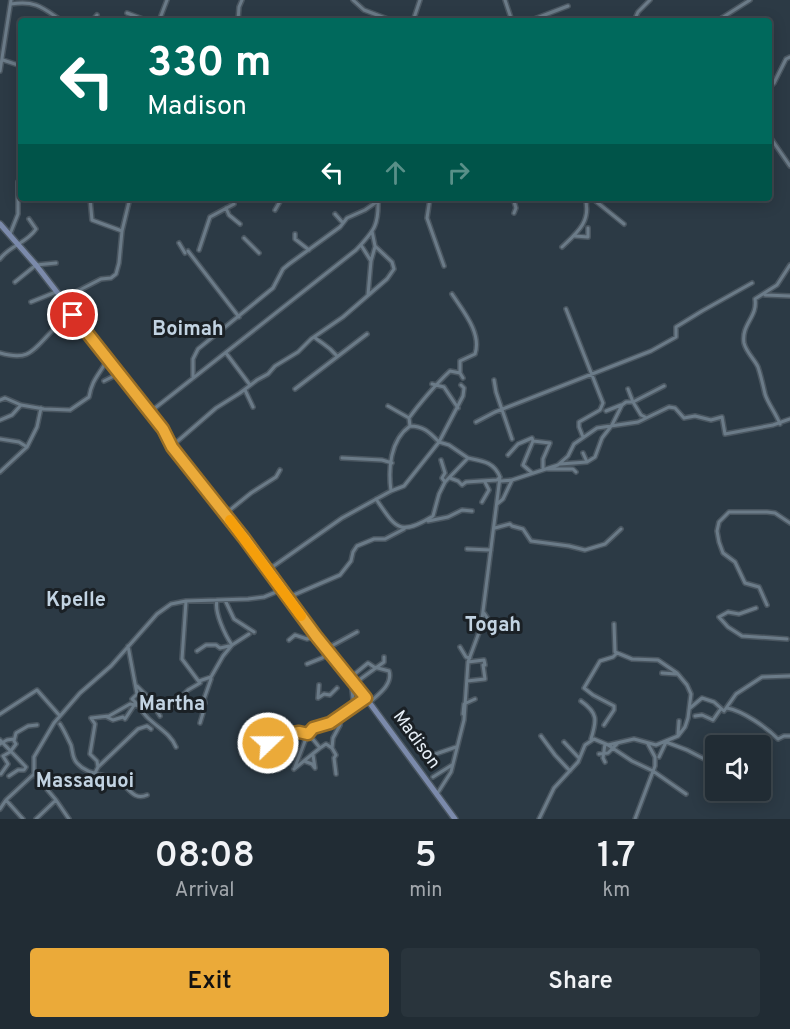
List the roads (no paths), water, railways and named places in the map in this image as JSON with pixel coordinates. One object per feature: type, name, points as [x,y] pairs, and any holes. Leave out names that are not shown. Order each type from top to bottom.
[{"type":"street","points":[[160,18],[167,0]]},
{"type":"street","points":[[238,18],[242,0]]},
{"type":"street","points":[[353,0],[364,10],[385,18]]},
{"type":"street","points":[[415,18],[420,0]]},
{"type":"street","points":[[505,0],[511,18]]},
{"type":"street","points":[[635,18],[650,0]]},
{"type":"street","points":[[722,18],[750,0]]},
{"type":"street","points":[[0,71],[11,2],[34,2],[58,18]]},
{"type":"street","points":[[537,18],[568,6]]},
{"type":"street","points":[[127,13],[140,18]]},
{"type":"street","points":[[772,84],[786,58],[790,57]]},
{"type":"street","points":[[3,59],[18,65]]},
{"type":"street","points":[[772,140],[790,166]]},
{"type":"street","points":[[10,234],[18,214],[18,182]]},
{"type":"street","points":[[90,201],[92,220],[122,231]]},
{"type":"street","points":[[65,304],[74,293],[116,274],[129,201]]},
{"type":"street","points":[[275,210],[280,201]]},
{"type":"street","points":[[193,378],[193,359],[198,349],[273,288],[289,264],[347,218],[365,210],[377,201]]},
{"type":"street","points":[[150,412],[361,245],[377,222],[378,201]]},
{"type":"street","points":[[430,201],[427,218],[444,266]]},
{"type":"street","points":[[514,201],[516,208],[514,213]]},
{"type":"street","points":[[562,247],[583,226],[586,219],[586,201]]},
{"type":"street","points":[[595,201],[624,224]]},
{"type":"street","points":[[199,250],[210,217],[234,204]]},
{"type":"street","points":[[226,208],[229,215],[240,224]]},
{"type":"street","points":[[335,214],[343,223]]},
{"type":"street","points":[[0,259],[5,252],[36,229],[29,219]]},
{"type":"street","name":"Madison","points":[[0,224],[36,266],[150,412],[163,429],[172,447],[327,651],[356,683],[455,819]]},
{"type":"street","points":[[575,236],[588,237],[588,228]]},
{"type":"street","points":[[368,295],[371,261],[375,246],[371,233]]},
{"type":"street","points":[[295,234],[296,239],[309,250]]},
{"type":"street","points":[[244,238],[259,253]]},
{"type":"street","points":[[179,243],[238,317]]},
{"type":"street","points":[[361,245],[371,261]]},
{"type":"street","points":[[172,447],[216,408],[298,352],[387,279],[394,269],[392,262],[375,246]]},
{"type":"street","points":[[15,282],[36,266],[56,263]]},
{"type":"street","points":[[780,424],[765,396],[758,366],[744,344],[748,322],[756,308],[755,299],[777,285],[790,265]]},
{"type":"street","points":[[476,422],[651,351],[676,337],[676,327],[752,283]]},
{"type":"street","points":[[32,302],[56,292]]},
{"type":"street","points":[[452,294],[474,332],[478,346],[475,354],[460,361],[460,374]]},
{"type":"street","points":[[764,295],[790,296]]},
{"type":"street","points":[[566,309],[604,405],[594,414],[579,422],[583,437]]},
{"type":"street","points":[[0,353],[12,356],[33,351],[51,332],[73,315]]},
{"type":"street","points":[[295,389],[367,334]]},
{"type":"street","points":[[314,337],[321,343],[327,344],[337,356]]},
{"type":"street","points":[[226,352],[250,385]]},
{"type":"street","points":[[0,400],[5,398],[21,405],[70,410],[89,397],[93,380],[106,362],[110,361]]},
{"type":"street","points":[[410,426],[409,418],[450,371],[460,374],[463,378]]},
{"type":"street","points":[[104,381],[120,373]]},
{"type":"street","points":[[495,380],[512,440]]},
{"type":"street","points":[[432,384],[444,387],[458,408]]},
{"type":"street","points":[[267,571],[342,518],[404,486],[439,442],[463,396],[464,388],[461,385]]},
{"type":"street","points":[[606,411],[633,402],[664,386]]},
{"type":"street","points":[[628,389],[633,402],[641,415],[645,417]]},
{"type":"street","points":[[245,390],[253,407]]},
{"type":"street","points":[[0,420],[12,415],[21,405]]},
{"type":"street","points":[[450,478],[462,485],[466,482],[512,480],[545,468],[587,462],[595,457],[602,438],[612,425],[622,405]]},
{"type":"street","points":[[388,406],[409,418]]},
{"type":"street","points":[[558,465],[568,456],[574,444],[597,428],[638,422],[671,407],[684,418],[694,416],[711,420],[722,417],[723,432],[728,435],[780,424],[790,419]]},
{"type":"street","points":[[0,472],[27,447],[37,427],[41,408]]},
{"type":"street","points":[[410,426],[424,428],[439,442],[449,445],[468,458],[491,464],[497,470],[500,479],[484,613],[469,660],[464,715],[451,772],[437,794]]},
{"type":"street","points":[[392,491],[390,479],[394,448],[398,438],[410,426]]},
{"type":"street","points":[[508,455],[518,444],[532,438],[533,441],[550,443],[543,459],[545,468]]},
{"type":"street","points":[[0,439],[19,442],[27,447]]},
{"type":"street","points":[[531,472],[523,465],[533,441]]},
{"type":"street","points":[[583,453],[587,462]]},
{"type":"street","points":[[342,458],[382,460],[392,463]]},
{"type":"street","points":[[287,597],[340,575],[351,561],[357,546],[374,539],[385,539],[433,516],[445,482],[468,458]]},
{"type":"street","points":[[441,460],[445,473],[442,478],[445,482]]},
{"type":"street","points":[[545,468],[576,472]]},
{"type":"street","points":[[225,514],[276,477],[280,470]]},
{"type":"street","points":[[497,504],[503,499],[512,480]]},
{"type":"street","points":[[482,502],[489,490],[485,482]]},
{"type":"street","points":[[375,499],[387,518],[404,529]]},
{"type":"street","points":[[423,521],[448,517],[462,510],[472,511]]},
{"type":"street","points":[[767,605],[759,587],[745,583],[735,562],[723,553],[717,531],[719,522],[729,512],[767,512],[775,513],[790,523]]},
{"type":"street","points":[[495,528],[510,524],[523,529],[531,541],[585,550],[605,544],[621,529]]},
{"type":"street","points":[[467,549],[491,550]]},
{"type":"street","points":[[69,819],[34,774],[34,757],[54,723],[80,693],[111,666],[157,615],[171,604],[186,601],[264,597],[281,590]]},
{"type":"street","points":[[217,600],[218,613],[232,645]]},
{"type":"street","points":[[225,600],[234,619],[254,632]]},
{"type":"street","points":[[186,601],[182,659],[207,690]]},
{"type":"street","points":[[756,608],[739,614],[728,612],[719,618],[742,636],[787,639]]},
{"type":"street","points":[[481,628],[495,628],[496,622],[490,622],[484,613]]},
{"type":"street","points":[[608,746],[634,739],[656,745],[678,736],[685,727],[691,694],[677,673],[658,660],[632,659],[615,652],[614,624]]},
{"type":"street","points":[[307,663],[322,658],[327,651],[357,632]]},
{"type":"street","points":[[197,651],[211,644],[220,648],[232,645],[249,634]]},
{"type":"street","points":[[290,640],[295,635],[307,639],[316,636]]},
{"type":"street","points":[[200,723],[211,677],[232,645]]},
{"type":"street","points":[[128,646],[136,685],[137,694],[132,699],[135,704]]},
{"type":"street","points":[[460,646],[469,660],[484,660],[485,679],[467,681]]},
{"type":"street","points":[[604,725],[614,710],[614,706],[587,692],[584,688],[600,661],[614,657],[617,653]]},
{"type":"street","points":[[356,683],[374,667],[384,662],[384,657]]},
{"type":"street","points":[[333,738],[294,769],[308,734],[313,728],[330,723],[368,700],[384,689],[391,677],[387,670],[367,663],[351,678]]},
{"type":"street","points":[[662,673],[675,674],[682,679]]},
{"type":"street","points":[[720,710],[724,711],[736,694],[762,677],[790,675]]},
{"type":"street","points":[[98,767],[97,761],[90,754],[95,724],[91,718],[106,717],[124,706],[135,704],[154,708],[170,708],[188,690],[211,677]]},
{"type":"street","points":[[136,685],[149,698],[160,716]]},
{"type":"street","points":[[319,685],[318,698],[324,694],[330,695],[337,688]]},
{"type":"street","points":[[0,714],[37,690],[60,716]]},
{"type":"street","points":[[352,690],[354,708]]},
{"type":"street","points":[[688,709],[702,698],[714,702],[720,710]]},
{"type":"street","points":[[465,702],[476,699]]},
{"type":"street","points":[[539,819],[554,788],[570,771],[590,740],[596,717],[594,711],[581,701]]},
{"type":"street","points":[[106,717],[112,720],[123,717],[125,719],[135,704]]},
{"type":"street","points":[[140,706],[147,717],[174,740],[176,747]]},
{"type":"street","points":[[727,708],[750,718],[778,739],[790,736]]},
{"type":"street","points":[[695,716],[702,715],[713,720],[720,710]]},
{"type":"street","points":[[332,748],[333,738],[341,717]]},
{"type":"street","points":[[678,736],[679,721]]},
{"type":"street","points":[[281,723],[287,734],[299,732],[308,734],[320,748]]},
{"type":"street","points":[[60,724],[71,746],[74,760],[86,771],[120,782],[131,794],[143,797],[147,795]]},
{"type":"street","points":[[2,774],[8,764],[3,756],[10,752],[16,744],[14,740],[19,731],[36,725]]},
{"type":"street","points":[[95,773],[98,767],[138,729],[147,726],[151,729]]},
{"type":"street","points":[[265,753],[270,739],[285,731]]},
{"type":"street","points":[[541,736],[570,771]]},
{"type":"street","points":[[1,742],[14,740]]},
{"type":"street","points":[[590,740],[598,740],[653,771],[686,794]]},
{"type":"street","points":[[1,742],[26,766],[24,770],[18,770],[9,776]]},
{"type":"street","points":[[564,742],[579,758]]},
{"type":"street","points":[[660,757],[666,742]]},
{"type":"street","points":[[666,742],[705,759]]},
{"type":"street","points":[[326,744],[336,755],[334,758],[336,774]]},
{"type":"street","points":[[635,819],[655,766],[655,757],[648,744]]},
{"type":"street","points":[[605,762],[603,760],[608,746]]},
{"type":"street","points":[[605,754],[608,746]]},
{"type":"street","points":[[427,758],[456,747]]},
{"type":"street","points":[[304,761],[315,768],[313,754]]},
{"type":"street","points":[[599,754],[605,754]]},
{"type":"street","points":[[433,777],[452,765]]},
{"type":"street","points":[[0,809],[6,800],[34,774]]},
{"type":"street","points":[[6,800],[22,819]]},
{"type":"street","points":[[36,819],[56,800]]},
{"type":"district","name":"Boimah","points":[[188,330]]},
{"type":"district","name":"Kpelle","points":[[76,601]]},
{"type":"district","name":"Togah","points":[[493,626]]},
{"type":"district","name":"Martha","points":[[172,705]]},
{"type":"district","name":"Massaquoi","points":[[85,782]]}]
